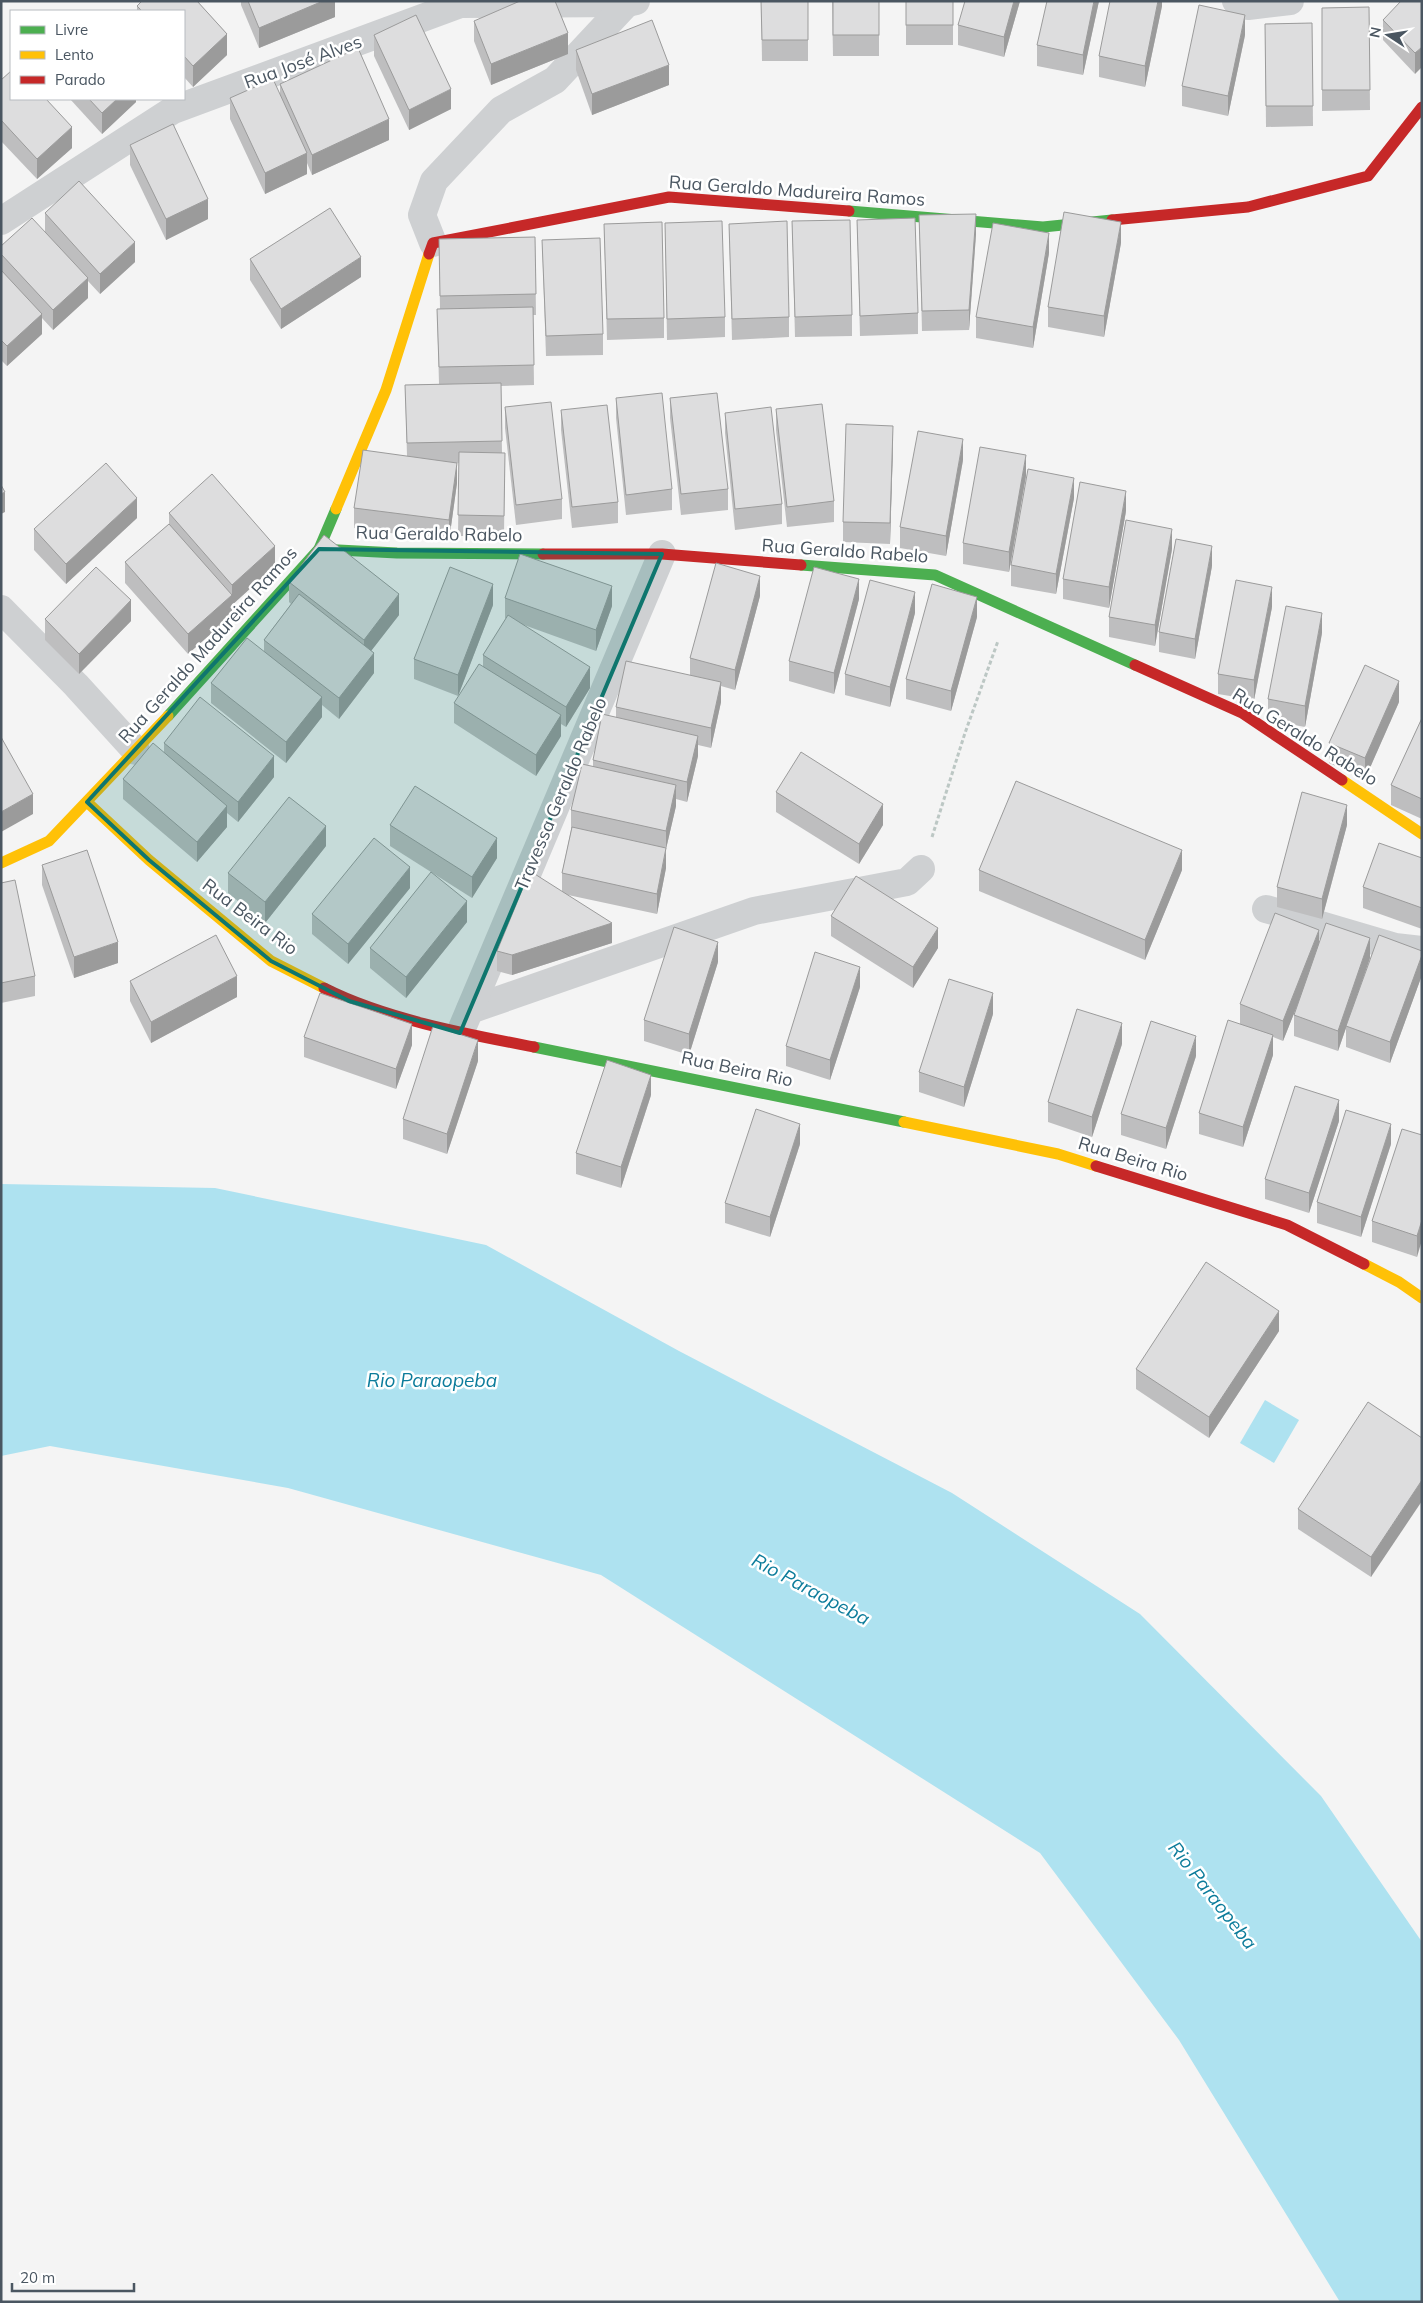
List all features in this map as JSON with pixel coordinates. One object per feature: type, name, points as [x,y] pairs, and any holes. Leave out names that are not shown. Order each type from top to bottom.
[{"type":"street","points":[[1236,1],[1248,6],[1290,1]]},
{"type":"street","points":[[433,243],[422,215],[434,181],[501,110],[555,80],[632,2]]},
{"type":"street","name":"Rua José Alves","points":[[1,221],[173,110],[460,4],[632,2]]},
{"type":"street","name":"Rua Geraldo Madureira Ramos","points":[[1,863],[49,841],[136,751],[319,549],[386,390],[433,243],[670,197],[1043,227],[1248,207],[1368,176],[1422,107]]},
{"type":"street","name":"Rua Geraldo Rabelo","points":[[319,549],[397,553],[662,554],[935,576],[1242,713],[1422,834]]},
{"type":"street","name":"Travessa Geraldo Rabelo","points":[[465,1021],[662,554]]},
{"type":"street","points":[[1,609],[76,684],[136,751]]},
{"type":"street","name":"Rua Beira Rio","points":[[87,802],[149,860],[271,961],[349,1002],[465,1021],[641,1067],[1058,1154],[1287,1225],[1399,1282],[1422,1298]]},
{"type":"street","points":[[465,1021],[754,911],[907,882],[921,869]]},
{"type":"street","points":[[1266,909],[1395,947],[1422,950]]},
{"type":"path","points":[[921,869],[965,732],[1009,610]]},
{"type":"highlighted area","points":[[319,549],[662,554],[460,1033],[349,1001],[271,961],[149,860],[87,802]]},
{"type":"water","name":"Rio Paraopeba","points":[[1,1184],[215,1188],[486,1245],[679,1351],[952,1493],[1140,1614],[1321,1796],[1422,1942],[1422,2302],[1340,2302],[1179,2040],[1040,1853],[601,1575],[288,1488],[50,1446],[1,1456]]},
{"type":"water","points":[[1265,1400],[1299,1420],[1274,1463],[1240,1443]]},
{"type":"building","points":[[142,1],[197,1],[227,34],[193,66],[185,57],[185,10],[141,10],[137,6]]},
{"type":"building","points":[[248,1],[323,1],[259,28]]},
{"type":"building","points":[[520,1],[555,1],[568,33],[491,64],[474,21]]},
{"type":"building","points":[[761,1],[808,1],[808,40],[762,40]]},
{"type":"building","points":[[833,1],[879,1],[879,35],[833,35]]},
{"type":"building","points":[[906,1],[953,1],[953,25],[906,25]]},
{"type":"building","points":[[965,1],[1014,1],[1004,37],[958,25]]},
{"type":"building","points":[[1047,1],[1094,1],[1083,55],[1037,45]]},
{"type":"building","points":[[1110,1],[1158,1],[1145,66],[1099,56]]},
{"type":"building","points":[[1401,1],[1422,1],[1422,47],[1415,53],[1383,20]]},
{"type":"building","points":[[1199,5],[1245,15],[1228,96],[1182,86]]},
{"type":"building","points":[[1369,7],[1370,90],[1322,90],[1322,8]]},
{"type":"building","points":[[416,15],[451,89],[409,110],[374,35]]},
{"type":"building","points":[[652,20],[669,65],[592,94],[576,50]]},
{"type":"building","points":[[1312,23],[1313,106],[1266,106],[1265,24]]},
{"type":"building","points":[[358,48],[389,119],[312,155],[280,84]]},
{"type":"building","points":[[10,72],[10,100],[47,100],[72,127],[37,159],[1,120],[1,80]]},
{"type":"building","points":[[273,79],[307,153],[265,173],[230,98]]},
{"type":"building","points":[[90,100],[116,100],[102,113]]},
{"type":"building","points":[[173,124],[208,199],[166,219],[130,145]]},
{"type":"building","points":[[79,181],[135,242],[100,274],[45,213]]},
{"type":"building","points":[[330,208],[361,257],[281,309],[250,259]]},
{"type":"building","points":[[1064,212],[1121,222],[1104,316],[1048,307]]},
{"type":"building","points":[[976,214],[969,310],[922,311],[919,215]]},
{"type":"building","points":[[32,218],[88,278],[53,310],[1,254],[1,246]]},
{"type":"building","points":[[915,218],[918,313],[860,316],[857,220]]},
{"type":"building","points":[[850,220],[852,315],[795,317],[792,221]]},
{"type":"building","points":[[722,221],[725,317],[667,319],[665,223]]},
{"type":"building","points":[[787,221],[789,317],[732,319],[729,224]]},
{"type":"building","points":[[662,222],[664,318],[607,319],[604,224]]},
{"type":"building","points":[[993,223],[1049,233],[1033,327],[976,317]]},
{"type":"building","points":[[535,237],[536,294],[440,296],[439,239]]},
{"type":"building","points":[[600,238],[603,334],[546,336],[542,240]]},
{"type":"building","points":[[1,270],[42,314],[7,346],[1,340]]},
{"type":"building","points":[[533,307],[534,365],[439,367],[437,309]]},
{"type":"building","points":[[501,383],[502,441],[407,443],[405,385]]},
{"type":"building","points":[[662,393],[672,489],[626,495],[616,398]]},
{"type":"building","points":[[717,393],[728,489],[681,494],[670,398]]},
{"type":"building","points":[[551,402],[562,499],[516,505],[505,407]]},
{"type":"building","points":[[822,404],[834,501],[787,507],[776,409]]},
{"type":"building","points":[[607,405],[618,502],[572,507],[561,410]]},
{"type":"building","points":[[771,407],[782,504],[735,509],[725,413]]},
{"type":"building","points":[[846,424],[893,426],[890,523],[843,522]]},
{"type":"building","points":[[918,431],[963,439],[946,536],[900,527]]},
{"type":"building","points":[[980,447],[1026,455],[1009,552],[963,543]]},
{"type":"building","points":[[363,450],[457,463],[449,520],[354,508]]},
{"type":"building","points":[[459,452],[505,453],[504,516],[458,515]]},
{"type":"building","points":[[106,463],[137,498],[66,564],[34,529]]},
{"type":"building","points":[[1028,469],[1074,478],[1056,574],[1011,565]]},
{"type":"building","points":[[212,474],[275,546],[232,585],[169,513]]},
{"type":"building","points":[[1080,482],[1126,491],[1109,587],[1063,579]]},
{"type":"building","points":[[1,485],[5,492],[1,494]]},
{"type":"building","points":[[1126,520],[1172,529],[1155,625],[1109,617]]},
{"type":"building","points":[[169,524],[232,595],[188,634],[125,562]]},
{"type":"building","points":[[324,535],[399,594],[364,640],[289,582]]},
{"type":"building","points":[[1176,539],[1212,546],[1195,639],[1159,632]]},
{"type":"building","points":[[520,554],[612,586],[596,630],[505,598]]},
{"type":"building","points":[[716,563],[760,576],[735,670],[690,658]]},
{"type":"building","points":[[96,567],[131,600],[79,654],[45,619]]},
{"type":"building","points":[[450,567],[493,584],[458,675],[414,659]]},
{"type":"building","points":[[814,567],[859,579],[834,673],[789,661]]},
{"type":"building","points":[[870,580],[915,592],[890,687],[845,674]]},
{"type":"building","points":[[1236,580],[1272,587],[1254,680],[1218,674]]},
{"type":"building","points":[[932,584],[977,597],[951,691],[906,679]]},
{"type":"building","points":[[299,594],[374,653],[339,698],[264,640]]},
{"type":"building","points":[[1286,606],[1322,613],[1305,706],[1268,699]]},
{"type":"building","points":[[508,615],[590,667],[566,707],[483,655]]},
{"type":"building","points":[[247,638],[322,697],[286,742],[211,683]]},
{"type":"building","points":[[626,661],[721,682],[711,728],[616,707]]},
{"type":"building","points":[[479,664],[561,715],[536,755],[454,703]]},
{"type":"building","points":[[1365,665],[1399,681],[1365,758],[1329,743]]},
{"type":"building","points":[[200,697],[274,756],[238,802],[164,743]]},
{"type":"building","points":[[602,714],[698,736],[687,782],[593,760]]},
{"type":"building","points":[[1422,718],[1422,799],[1391,785]]},
{"type":"building","points":[[1,737],[33,794],[1,812]]},
{"type":"building","points":[[153,743],[227,806],[197,842],[123,779]]},
{"type":"building","points":[[801,752],[883,804],[859,844],[776,792]]},
{"type":"building","points":[[582,764],[676,785],[666,831],[571,810]]},
{"type":"building","points":[[1016,781],[1182,850],[1145,940],[979,870]]},
{"type":"building","points":[[415,786],[497,838],[472,877],[390,825]]},
{"type":"building","points":[[1302,792],[1347,805],[1322,899],[1277,887]]},
{"type":"building","points":[[289,797],[326,826],[265,902],[228,873]]},
{"type":"building","points":[[572,827],[666,848],[657,894],[562,873]]},
{"type":"building","points":[[374,838],[410,867],[348,944],[312,914]]},
{"type":"building","points":[[1379,843],[1422,858],[1422,908],[1363,887]]},
{"type":"building","points":[[87,850],[118,942],[74,957],[42,865]]},
{"type":"building","points":[[530,871],[612,923],[512,955],[497,951]]},
{"type":"building","points":[[431,872],[467,901],[406,977],[370,948]]},
{"type":"building","points":[[856,876],[938,928],[913,967],[831,916]]},
{"type":"building","points":[[15,880],[35,976],[1,983],[1,883]]},
{"type":"building","points":[[1275,913],[1319,930],[1283,1021],[1240,1004]]},
{"type":"building","points":[[1326,923],[1370,938],[1338,1031],[1294,1015]]},
{"type":"building","points":[[674,927],[718,942],[689,1034],[644,1020]]},
{"type":"building","points":[[216,935],[237,976],[151,1022],[130,981]]},
{"type":"building","points":[[1379,935],[1422,951],[1390,1042],[1346,1026]]},
{"type":"building","points":[[815,952],[860,967],[830,1060],[786,1046]]},
{"type":"building","points":[[949,979],[993,993],[964,1087],[919,1072]]},
{"type":"building","points":[[320,993],[412,1024],[396,1069],[304,1037]]},
{"type":"building","points":[[1077,1009],[1122,1023],[1092,1117],[1048,1102]]},
{"type":"building","points":[[1228,1020],[1273,1035],[1243,1127],[1199,1113]]},
{"type":"building","points":[[1151,1021],[1196,1036],[1166,1128],[1121,1114]]},
{"type":"building","points":[[433,1026],[478,1040],[447,1134],[403,1119]]},
{"type":"building","points":[[607,1060],[651,1075],[621,1167],[576,1153]]},
{"type":"building","points":[[1295,1086],[1339,1100],[1309,1193],[1265,1179]]},
{"type":"building","points":[[756,1109],[800,1124],[770,1217],[725,1203]]},
{"type":"building","points":[[1346,1110],[1391,1124],[1361,1217],[1317,1202]]},
{"type":"building","points":[[1402,1129],[1422,1135],[1422,1220],[1417,1236],[1372,1221]]},
{"type":"building","points":[[1206,1262],[1279,1311],[1209,1417],[1136,1369]]},
{"type":"building","points":[[1368,1402],[1422,1438],[1422,1480],[1371,1557],[1298,1509]]},
{"type":"traffic: fast","points":[[849,211],[1043,227],[1112,220]]},
{"type":"traffic: fast","points":[[168,716],[319,549],[336,509]]},
{"type":"traffic: fast","points":[[319,549],[397,553],[543,554]]},
{"type":"traffic: fast","points":[[801,565],[935,575],[1135,665]]},
{"type":"traffic: fast","points":[[534,1047],[904,1122]]},
{"type":"traffic: slow","points":[[336,509],[386,390],[429,254]]},
{"type":"traffic: slow","points":[[1,863],[49,841],[168,716]]},
{"type":"traffic: slow","points":[[1342,780],[1422,834]]},
{"type":"traffic: slow","points":[[87,802],[149,860],[271,961],[324,988]]},
{"type":"traffic: slow","points":[[904,1122],[1058,1154],[1096,1166]]},
{"type":"traffic: slow","points":[[1364,1264],[1399,1282],[1422,1298]]},
{"type":"traffic: jam","points":[[1112,220],[1248,207],[1368,176],[1422,107]]},
{"type":"traffic: jam","points":[[429,254],[433,243],[669,197],[849,211]]},
{"type":"traffic: jam","points":[[543,554],[662,554],[801,565]]},
{"type":"traffic: jam","points":[[1135,665],[1242,713],[1342,780]]},
{"type":"traffic: jam","points":[[324,988],[348,999],[399,1017],[454,1031],[534,1047]]},
{"type":"traffic: jam","points":[[1096,1166],[1287,1225],[1364,1264]]}]
